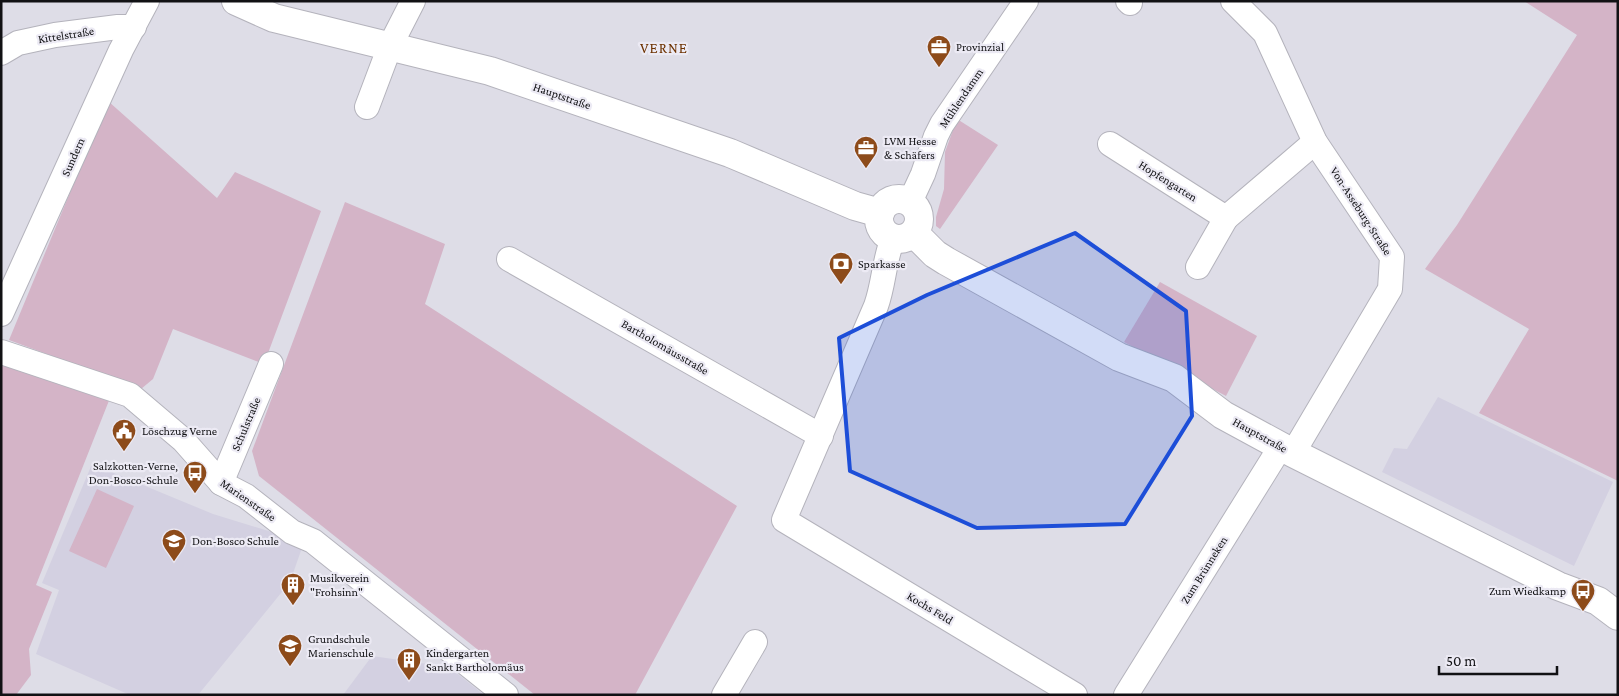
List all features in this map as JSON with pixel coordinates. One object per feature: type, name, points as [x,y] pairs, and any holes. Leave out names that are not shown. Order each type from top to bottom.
[{"type":"main road","name":"Hauptstraße","points":[[236,1],[274,18],[490,71],[730,154],[855,206],[880,213]]},
{"type":"main road","points":[[898,199],[910,202],[915,206],[919,216],[918,228],[903,235],[886,234],[881,228],[879,221],[883,207],[892,200],[898,199]]},
{"type":"main road","name":"Hauptstraße","points":[[903,235],[1119,357],[1174,378],[1223,415],[1287,450],[1558,586],[1598,601],[1618,616]]},
{"type":"street","name":"Sundern","points":[[1,314],[121,50],[147,1]]},
{"type":"street","points":[[367,107],[390,46],[413,1]]},
{"type":"street","name":"Mühlendamm","points":[[910,202],[942,124],[1026,1]]},
{"type":"street","name":"Von-Asseburg-Straße","points":[[1233,1],[1265,34],[1316,142],[1392,257],[1390,289],[1287,450]]},
{"type":"street","name":"Kittelstraße","points":[[1,53],[18,43],[55,35],[118,26],[134,27]]},
{"type":"street","points":[[1198,267],[1226,218],[1316,142]]},
{"type":"street","name":"Hopfengarten","points":[[1110,144],[1226,218]]},
{"type":"street","points":[[821,436],[876,306],[882,290],[886,264],[903,235]]},
{"type":"street","name":"Bartholomäusstraße","points":[[509,259],[821,436]]},
{"type":"street","name":"Marienstraße","points":[[1,352],[130,395],[183,440],[221,483],[246,496],[292,532],[313,541],[506,695]]},
{"type":"street","name":"Schulstraße","points":[[221,483],[271,364]]},
{"type":"street","name":"Kochs Feld","points":[[821,436],[784,520],[1076,695]]},
{"type":"street","name":"Zum Brünneken","points":[[1126,695],[1287,450]]},
{"type":"street","points":[[724,695],[755,642]]},
{"type":"highlighted area","points":[[1075,233],[1186,311],[1192,416],[1125,524],[977,528],[850,471],[839,338],[927,295]]},
{"type":"shaded area","points":[[1524,1],[1618,1],[1618,481],[1479,413],[1529,329],[1425,269],[1457,225],[1577,35]]},
{"type":"shaded area","points":[[108,101],[217,198],[235,172],[321,211],[264,364],[173,329],[153,379],[141,389],[9,340]]},
{"type":"shaded area","points":[[957,119],[998,145],[940,229],[936,226],[936,217],[944,189],[945,152]]},
{"type":"shaded area","points":[[345,202],[445,244],[425,304],[737,506],[635,695],[535,695],[259,476],[252,451]]},
{"type":"shaded area","points":[[1160,282],[1257,336],[1226,396],[1124,342]]},
{"type":"shaded area","points":[[4,359],[110,398],[36,585],[52,592],[29,649],[31,675],[16,695],[1,695],[1,366]]},
{"type":"shaded area","points":[[1438,397],[1613,482],[1574,566],[1382,472],[1394,448],[1407,449]]},
{"type":"shaded area","name":"Don-Bosco Schule","points":[[92,464],[213,514],[304,542],[290,582],[198,695],[130,695],[36,654],[59,590],[42,583]]},
{"type":"shaded area","points":[[97,489],[134,506],[106,568],[69,551]]},
{"type":"shaded area","points":[[372,656],[449,667],[484,695],[343,695]]},
{"type":"place","name":"Provinzial","points":[[939,68]]},
{"type":"place","name":"LVM Hesse & Schäfers","points":[[866,169]]},
{"type":"place","name":"Sparkasse","points":[[841,285]]},
{"type":"place","name":"Löschzug Verne","points":[[124,452]]},
{"type":"place","name":"Salzkotten-Verne, Don-Bosco-Schule","points":[[195,494]]},
{"type":"place","name":"Don-Bosco Schule","points":[[174,562]]},
{"type":"place","name":"Musikverein \"Frohsinn\"","points":[[293,606]]},
{"type":"place","name":"Zum Wiedkamp","points":[[1583,612]]},
{"type":"place","name":"Grundschule Marienschule","points":[[290,667]]},
{"type":"place","name":"Kindergarten Sankt Bartholomäus","points":[[409,681]]},
{"type":"district","name":"VERNE","points":[[664,48]]}]
